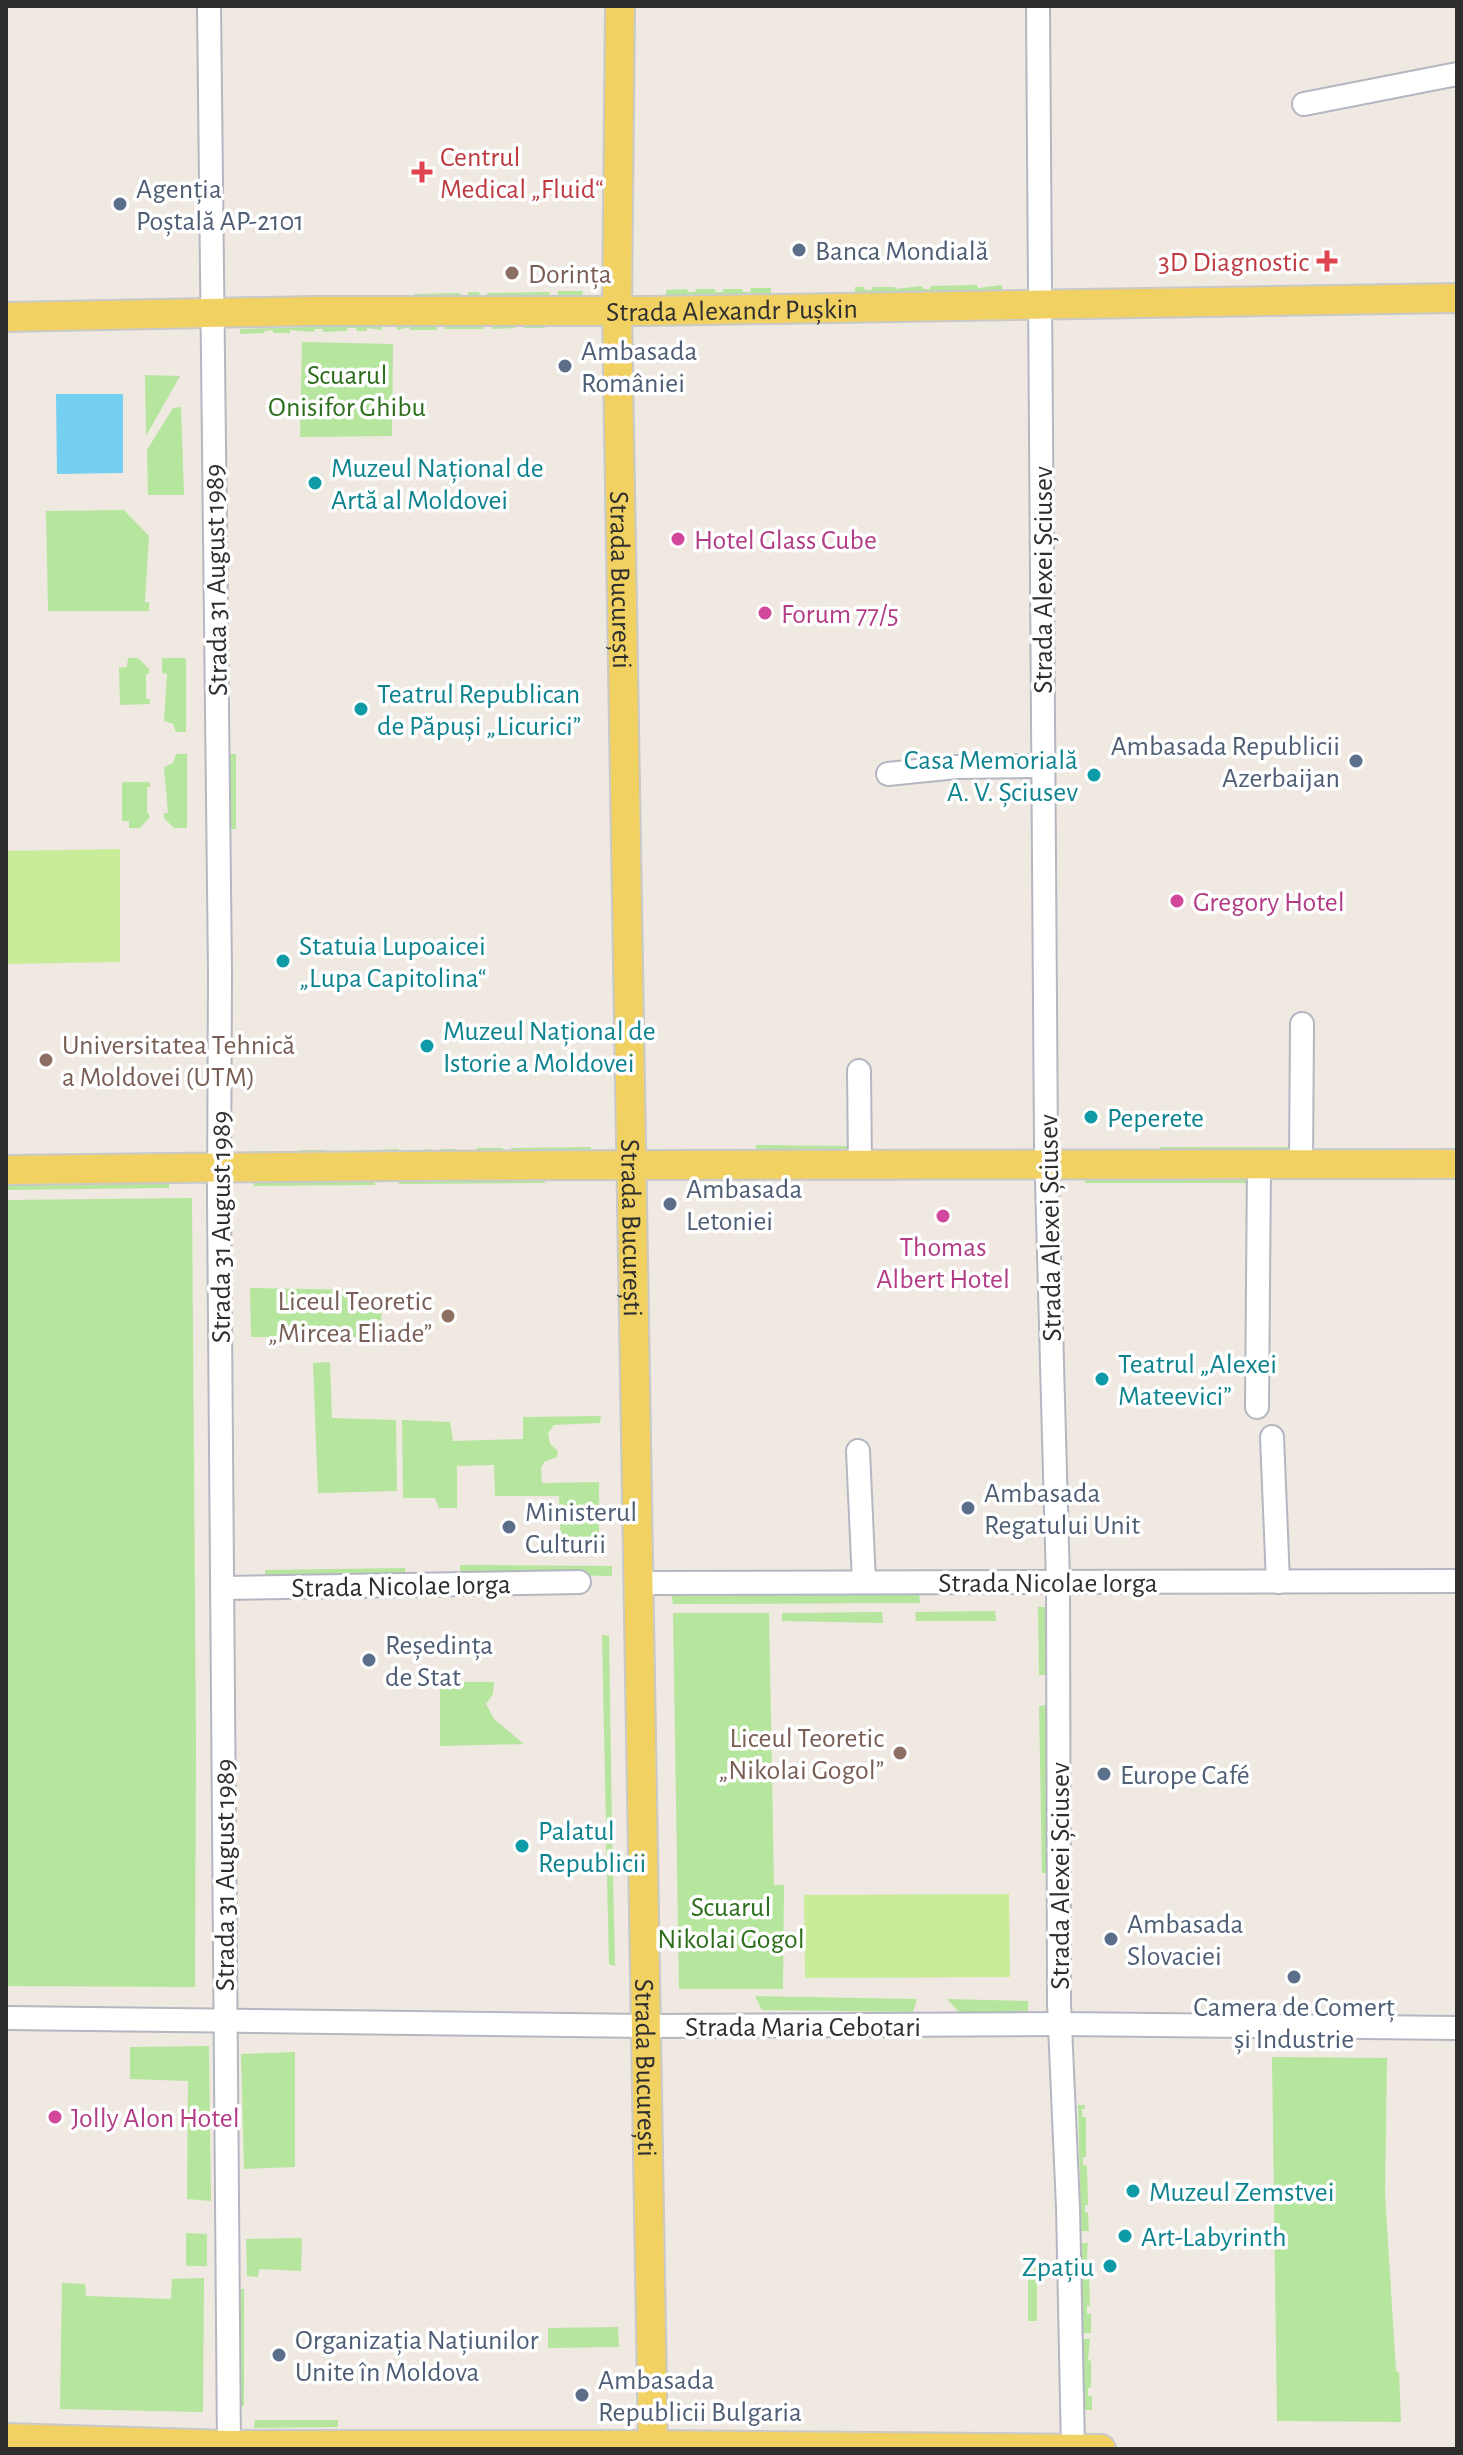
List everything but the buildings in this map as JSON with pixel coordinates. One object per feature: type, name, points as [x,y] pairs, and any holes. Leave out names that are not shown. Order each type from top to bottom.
[{"type":"main road","name":"Strada București","points":[[620,6],[617,310],[653,2447]]},
{"type":"main road","name":"Strada Alexandr Pușkin","points":[[6,317],[1457,298]]},
{"type":"main road","points":[[6,1170],[630,1164],[1457,1164]]},
{"type":"main road","points":[[6,2438],[229,2447],[1101,2449]]},
{"type":"street","name":"Strada 31 August 1989","points":[[209,6],[220,973],[229,2447]]},
{"type":"street","name":"Strada Alexei Șciusev","points":[[1038,6],[1047,1163],[1058,1582],[1061,2024],[1073,2449]]},
{"type":"street","points":[[1304,104],[1457,74]]},
{"type":"street","points":[[888,774],[956,767],[1042,766]]},
{"type":"street","points":[[1301,1165],[1302,1024]]},
{"type":"street","points":[[859,1071],[860,1166]]},
{"type":"street","points":[[1257,1407],[1259,1164]]},
{"type":"street","points":[[1272,1437],[1278,1582]]},
{"type":"street","points":[[858,1451],[864,1582]]},
{"type":"street","name":"Strada Nicolae Iorga","points":[[638,1583],[1457,1581]]},
{"type":"street","name":"Strada Nicolae Iorga","points":[[222,1588],[579,1582]]},
{"type":"street","name":"Strada Maria Cebotari","points":[[6,2018],[647,2026],[1061,2024],[1457,2028]]},
{"type":"green space","points":[[977,285],[978,288],[1002,285],[1002,290],[855,293],[855,287],[872,290],[873,287],[895,289],[922,286],[923,289],[930,289],[931,286]]},
{"type":"green space","points":[[751,288],[771,288],[771,295],[666,296],[666,290],[687,289],[688,292],[695,292],[696,289],[715,289],[715,292],[723,292],[723,289],[742,289],[743,292],[750,292]]},
{"type":"green space","points":[[558,291],[583,291],[582,297],[414,300],[414,294],[460,293],[461,296],[468,296],[468,292],[479,292],[480,296],[487,293],[549,292],[550,295],[558,295]]},
{"type":"green space","points":[[583,321],[584,327],[546,325],[545,328],[524,328],[523,325],[515,325],[515,328],[492,329],[492,325],[483,325],[483,329],[445,329],[445,326],[437,327],[437,330],[410,330],[409,327],[397,330],[397,325]]},
{"type":"green space","points":[[382,325],[382,330],[367,328],[367,331],[347,328],[347,331],[323,332],[323,329],[315,329],[314,332],[290,330],[290,333],[273,333],[273,330],[240,334],[240,329]]},
{"type":"green space","name":"Scuarul Onisifor Ghibu","points":[[302,342],[393,344],[392,436],[300,437]]},
{"type":"green space","points":[[145,375],[180,376],[146,436]]},
{"type":"green space","points":[[181,407],[184,495],[148,495],[147,450],[173,408]]},
{"type":"green space","points":[[124,510],[149,536],[145,602],[149,602],[149,611],[48,611],[46,511]]},
{"type":"green space","points":[[128,658],[138,658],[149,669],[149,674],[146,674],[146,699],[150,699],[150,704],[120,705],[119,668],[127,667]]},
{"type":"green space","points":[[162,658],[186,658],[186,732],[176,732],[173,724],[164,721],[167,674],[162,673]]},
{"type":"green space","points":[[176,754],[187,754],[187,828],[174,828],[164,818],[164,813],[168,813],[164,767],[173,763]]},
{"type":"green space","points":[[226,754],[236,754],[236,829],[227,829]]},
{"type":"green space","points":[[122,782],[150,782],[150,787],[147,787],[147,812],[150,817],[140,828],[129,828],[129,821],[122,821]]},
{"type":"green space","points":[[120,849],[120,962],[6,964],[6,851]]},
{"type":"green space","points":[[756,1145],[848,1146],[848,1153],[756,1153]]},
{"type":"green space","points":[[591,1147],[591,1153],[477,1154],[477,1148],[511,1151],[511,1148]]},
{"type":"green space","points":[[1160,1147],[1289,1147],[1289,1150],[1160,1151]]},
{"type":"green space","points":[[398,1149],[399,1152],[431,1149],[431,1152],[440,1152],[441,1149],[456,1149],[456,1154],[252,1156],[252,1151]]},
{"type":"green space","points":[[1085,1177],[1251,1177],[1255,1183],[1085,1183]]},
{"type":"green space","points":[[544,1178],[545,1183],[399,1184],[398,1179]]},
{"type":"green space","points":[[253,1180],[375,1180],[375,1185],[254,1186]]},
{"type":"green space","points":[[169,1182],[169,1188],[6,1190],[6,1185]]},
{"type":"green space","points":[[192,1198],[195,1987],[6,1986],[6,1200]]},
{"type":"green space","points":[[250,1288],[362,1290],[364,1301],[381,1301],[382,1337],[251,1337]]},
{"type":"green space","points":[[330,1362],[332,1418],[396,1420],[397,1491],[318,1493],[313,1363]]},
{"type":"green space","points":[[601,1416],[600,1423],[554,1425],[548,1433],[550,1444],[558,1451],[557,1457],[544,1462],[541,1468],[542,1483],[599,1482],[599,1540],[588,1550],[561,1550],[559,1496],[495,1496],[494,1465],[457,1466],[457,1508],[439,1508],[435,1498],[403,1498],[402,1420],[450,1422],[453,1441],[523,1439],[523,1417]]},
{"type":"green space","points":[[460,1565],[612,1566],[612,1576],[460,1573]]},
{"type":"green space","points":[[405,1568],[405,1573],[265,1575],[265,1570]]},
{"type":"green space","points":[[671,1593],[919,1593],[920,1603],[673,1604]]},
{"type":"green space","points":[[1038,1607],[1045,1607],[1046,1675],[1039,1675]]},
{"type":"green space","points":[[995,1611],[996,1621],[916,1621],[915,1612]]},
{"type":"green space","points":[[882,1612],[883,1623],[782,1621],[782,1613]]},
{"type":"green space","name":"Scuarul Nikolai Gogol","points":[[673,1613],[769,1613],[774,1885],[784,1885],[783,1989],[679,1989]]},
{"type":"green space","points":[[602,1635],[609,1636],[612,1827],[606,1826]]},
{"type":"green space","points":[[440,1682],[494,1682],[493,1694],[486,1704],[494,1719],[524,1744],[440,1746]]},
{"type":"green space","points":[[1046,1705],[1049,1873],[1042,1873],[1039,1706]]},
{"type":"green space","points":[[612,1832],[615,1966],[609,1964],[606,1833]]},
{"type":"green space","points":[[1009,1894],[1010,1977],[805,1978],[804,1895]]},
{"type":"green space","points":[[755,1996],[917,1999],[913,2012],[762,2010]]},
{"type":"green space","points":[[947,1999],[1028,2001],[1028,2012],[959,2012]]},
{"type":"green space","points":[[209,2046],[211,2201],[187,2199],[188,2081],[130,2079],[130,2047]]},
{"type":"green space","points":[[295,2052],[295,2167],[244,2169],[241,2054]]},
{"type":"green space","points":[[1272,2057],[1387,2058],[1385,2194],[1401,2422],[1277,2421]]},
{"type":"green space","points":[[1078,2105],[1085,2105],[1082,2109],[1082,2117],[1086,2117],[1086,2157],[1083,2157],[1083,2165],[1087,2166],[1088,2205],[1085,2205],[1085,2212],[1088,2213],[1089,2231],[1081,2231]]},
{"type":"green space","points":[[186,2233],[207,2234],[207,2266],[186,2266]]},
{"type":"green space","points":[[302,2238],[301,2271],[259,2269],[258,2277],[247,2276],[246,2239]]},
{"type":"green space","points":[[1081,2243],[1088,2243],[1086,2269],[1089,2270],[1090,2306],[1087,2306],[1087,2314],[1091,2314],[1091,2333],[1082,2333]]},
{"type":"green space","points":[[1028,2259],[1037,2259],[1037,2321],[1028,2321]]},
{"type":"green space","points":[[204,2278],[203,2412],[60,2409],[62,2283],[85,2284],[86,2296],[171,2299],[172,2279]]},
{"type":"green space","points":[[240,2289],[244,2289],[244,2406],[240,2406]]},
{"type":"green space","points":[[618,2327],[619,2347],[548,2348],[548,2328]]},
{"type":"green space","points":[[1083,2339],[1090,2339],[1088,2360],[1091,2361],[1091,2387],[1088,2388],[1088,2396],[1092,2396],[1092,2410],[1084,2410]]},
{"type":"green space","points":[[255,2420],[338,2420],[338,2427],[254,2428]]},
{"type":"water","points":[[56,394],[123,394],[123,473],[57,474]]},
{"type":"place","name":"Centrul Medical „Fluid“","points":[[422,172]]},
{"type":"place","name":"Agenția Poștală AP-2101","points":[[120,204]]},
{"type":"place","name":"Banca Mondială","points":[[799,250]]},
{"type":"place","name":"3D Diagnostic","points":[[1327,261]]},
{"type":"place","name":"Dorința","points":[[512,273]]},
{"type":"place","name":"Ambasada României","points":[[565,366]]},
{"type":"place","name":"Muzeul Național de Artă al Moldovei","points":[[315,483]]},
{"type":"place","name":"Hotel Glass Cube","points":[[678,539]]},
{"type":"place","name":"Forum 77/5","points":[[765,613]]},
{"type":"place","name":"Teatrul Republican de Păpuși „Licurici”","points":[[361,709]]},
{"type":"place","name":"Ambasada Republicii Azerbaijan","points":[[1356,761]]},
{"type":"place","name":"Casa Memorială A. V. Șciusev","points":[[1094,775]]},
{"type":"place","name":"Gregory Hotel","points":[[1177,901]]},
{"type":"place","name":"Statuia Lupoaicei „Lupa Capitolina“","points":[[283,961]]},
{"type":"place","name":"Muzeul Național de Istorie a Moldovei","points":[[427,1046]]},
{"type":"place","name":"Universitatea Tehnică a Moldovei (UTM)","points":[[46,1060]]},
{"type":"place","name":"Peperete","points":[[1091,1117]]},
{"type":"place","name":"Ambasada Letoniei","points":[[670,1204]]},
{"type":"place","name":"Thomas Albert Hotel","points":[[943,1216]]},
{"type":"place","name":"Liceul Teoretic „Mircea Eliade”","points":[[448,1316]]},
{"type":"place","name":"Teatrul „Alexei Mateevici”","points":[[1102,1379]]},
{"type":"place","name":"Ambasada Regatului Unit","points":[[968,1508]]},
{"type":"place","name":"Ministerul Culturii","points":[[509,1527]]},
{"type":"place","name":"Reședința de Stat","points":[[369,1660]]},
{"type":"place","name":"Liceul Teoretic „Nikolai Gogol”","points":[[900,1753]]},
{"type":"place","name":"Europe Café","points":[[1104,1774]]},
{"type":"place","name":"Palatul Republicii","points":[[522,1846]]},
{"type":"place","name":"Ambasada Slovaciei","points":[[1111,1939]]},
{"type":"place","name":"Camera de Comerț și Industrie","points":[[1294,1977]]},
{"type":"place","name":"Jolly Alon Hotel","points":[[55,2117]]},
{"type":"place","name":"Muzeul Zemstvei","points":[[1133,2191]]},
{"type":"place","name":"Art-Labyrinth","points":[[1125,2236]]},
{"type":"place","name":"Zpațiu","points":[[1110,2266]]},
{"type":"place","name":"Organizația Națiunilor Unite în Moldova","points":[[279,2355]]},
{"type":"place","name":"Ambasada Republicii Bulgaria","points":[[582,2395]]}]
